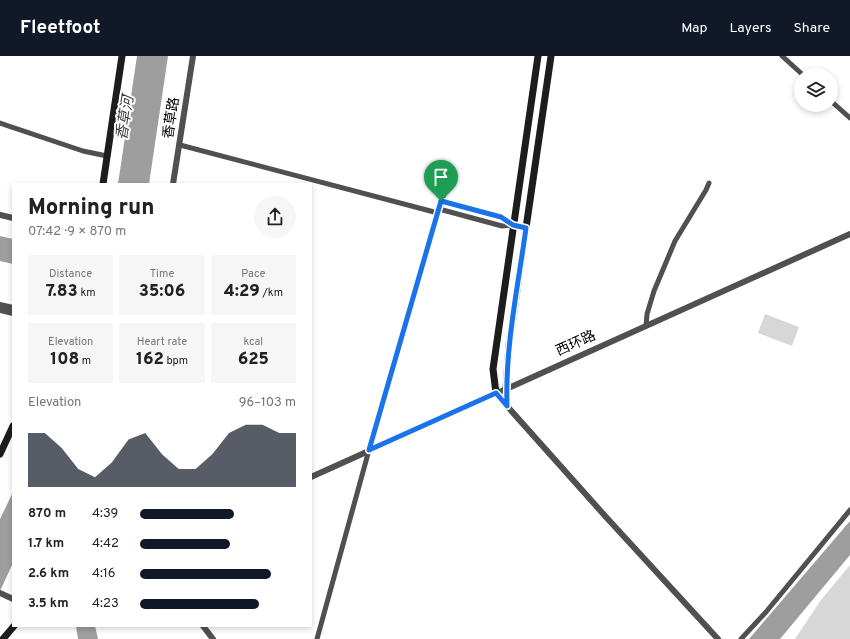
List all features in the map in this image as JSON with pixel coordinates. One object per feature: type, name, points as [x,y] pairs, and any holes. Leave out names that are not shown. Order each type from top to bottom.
[{"type":"main road","points":[[103,183],[122,56]]},
{"type":"main road","points":[[507,406],[496,393],[493,369],[538,56]]},
{"type":"main road","points":[[507,406],[506,389],[509,344],[551,56]]},
{"type":"main road","points":[[0,454],[12,428]]},
{"type":"main road","points":[[4,639],[13,627]]},
{"type":"street","name":"香草路","points":[[173,183],[193,56]]},
{"type":"street","points":[[782,56],[795,68]]},
{"type":"street","points":[[838,107],[850,118]]},
{"type":"street","points":[[0,123],[76,149],[107,156]]},
{"type":"street","points":[[180,145],[438,211],[502,226],[513,225],[526,228]]},
{"type":"street","points":[[646,326],[646,314],[675,241],[709,183]]},
{"type":"street","points":[[316,639],[369,450],[445,190]]},
{"type":"street","points":[[441,201],[501,217],[513,225]]},
{"type":"street","points":[[0,215],[12,218]]},
{"type":"street","name":"西环路","points":[[312,476],[850,234]]},
{"type":"street","points":[[0,305],[12,308]]},
{"type":"street","points":[[0,310],[12,313]]},
{"type":"street","points":[[507,406],[718,639]]},
{"type":"street","points":[[741,639],[766,612],[850,510]]},
{"type":"street","points":[[3,594],[12,598]]},
{"type":"street","points":[[204,627],[213,639]]},
{"type":"shaded area","points":[[137,56],[168,56],[149,183],[118,183]]},
{"type":"shaded area","points":[[0,236],[12,239],[12,264],[0,261]]},
{"type":"shaded area","points":[[765,314],[799,327],[792,346],[758,333]]},
{"type":"shaded area","points":[[12,494],[12,565],[0,591],[0,519]]},
{"type":"shaded area","points":[[850,521],[850,555],[780,639],[749,639]]},
{"type":"shaded area","points":[[850,565],[850,639],[795,639],[821,600]]},
{"type":"shaded area","points":[[76,627],[95,627],[98,639],[78,639]]},
{"type":"route","points":[[441,201],[501,217],[513,225],[526,228],[509,344],[506,389],[507,406],[496,393],[369,450],[397,355],[441,201]]},
{"type":"water label","name":"香草河","points":[[126,118]]}]
